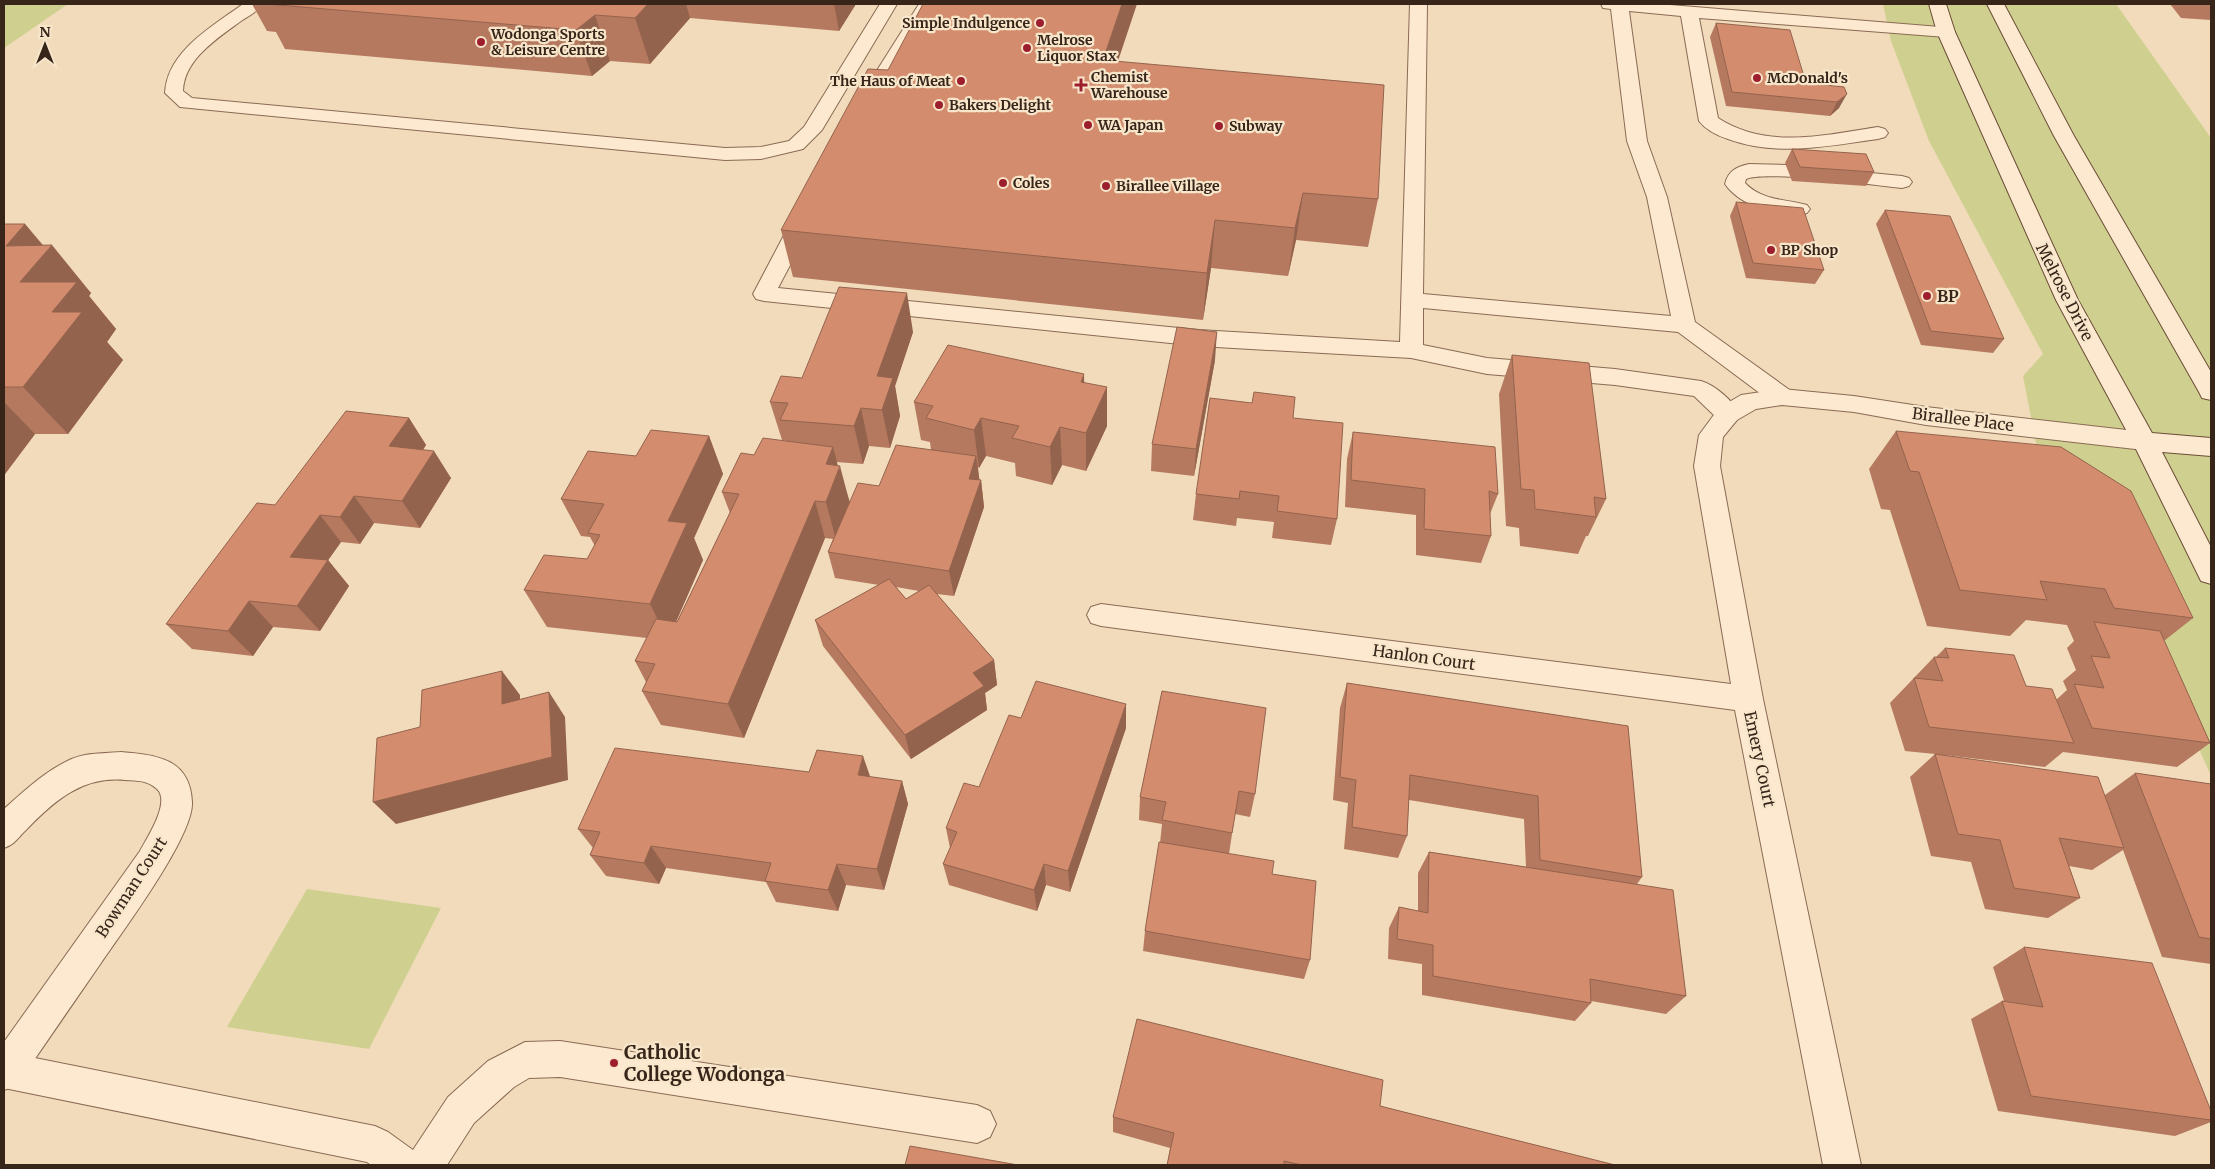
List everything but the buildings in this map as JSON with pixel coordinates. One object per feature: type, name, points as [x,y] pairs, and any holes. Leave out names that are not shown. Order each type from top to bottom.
[{"type":"street","points":[[254,4],[191,53],[174,75],[172,84],[174,93],[187,103],[725,154],[761,153],[796,145],[812,130],[888,4]]},
{"type":"street","points":[[855,122],[927,4]]},
{"type":"street","points":[[1412,350],[1418,4]]},
{"type":"street","points":[[1832,4],[1838,24]]},
{"type":"street","name":"Melrose Drive","points":[[1937,4],[1946,32],[2067,300],[2144,441],[2211,573]]},
{"type":"street","points":[[1995,4],[2064,136],[2211,392]]},
{"type":"street","points":[[1684,325],[1657,197],[1637,141],[1632,93],[1614,5],[1946,32]]},
{"type":"street","points":[[1689,12],[1709,121],[1722,131],[1760,142],[1803,143],[1878,134]]},
{"type":"street","points":[[1800,209],[1762,203],[1743,194],[1735,184],[1737,176],[1749,170],[1788,171],[1902,182]]},
{"type":"street","points":[[814,200],[764,294],[1199,338],[1412,350],[1487,366],[1615,377],[1701,389],[1728,414]]},
{"type":"street","points":[[1412,300],[1684,325],[1782,397]]},
{"type":"street","name":"Birallee Place","points":[[1782,397],[2144,441],[2211,447]]},
{"type":"street","name":"Emery Court","points":[[1782,397],[1750,401],[1728,414],[1711,434],[1707,466],[1748,699],[1842,1165]]},
{"type":"street","name":"Hanlon Court","points":[[1101,615],[1748,699]]},
{"type":"street","name":"Bowman Court","points":[[4,833],[14,820],[46,790],[84,769],[121,766],[156,769],[174,785],[177,804],[170,826],[151,862],[5,1071]]},
{"type":"street","points":[[425,1165],[461,1110],[500,1074],[525,1060],[560,1059],[977,1124]]},
{"type":"street","points":[[5,1071],[375,1145],[401,1165]]},
{"type":"green space","points":[[4,4],[68,4],[4,48]]},
{"type":"green space","points":[[1883,4],[2116,4],[2211,138],[2211,776],[2157,654],[2041,469],[2023,376],[2043,354],[1929,141],[1891,41]]},
{"type":"green space","points":[[307,889],[441,908],[369,1049],[227,1027]]},
{"type":"place","name":"Simple Indulgence","points":[[1040,23]]},
{"type":"place","name":"Wodonga Sports & Leisure Centre","points":[[481,42]]},
{"type":"place","name":"Melrose Liquor Stax","points":[[1027,48]]},
{"type":"place","name":"McDonald's","points":[[1757,78]]},
{"type":"place","name":"The Haus of Meat","points":[[961,81]]},
{"type":"place","name":"Chemist Warehouse","points":[[1081,85]]},
{"type":"place","name":"Bakers Delight","points":[[939,105]]},
{"type":"place","name":"WA Japan","points":[[1088,125]]},
{"type":"place","name":"Subway","points":[[1219,126]]},
{"type":"place","name":"Coles","points":[[1003,183]]},
{"type":"place","name":"Birallee Village","points":[[1106,186]]},
{"type":"place","name":"BP Shop","points":[[1771,250]]},
{"type":"place","name":"BP","points":[[1927,296]]},
{"type":"place","name":"Catholic College Wodonga","points":[[614,1063]]}]
